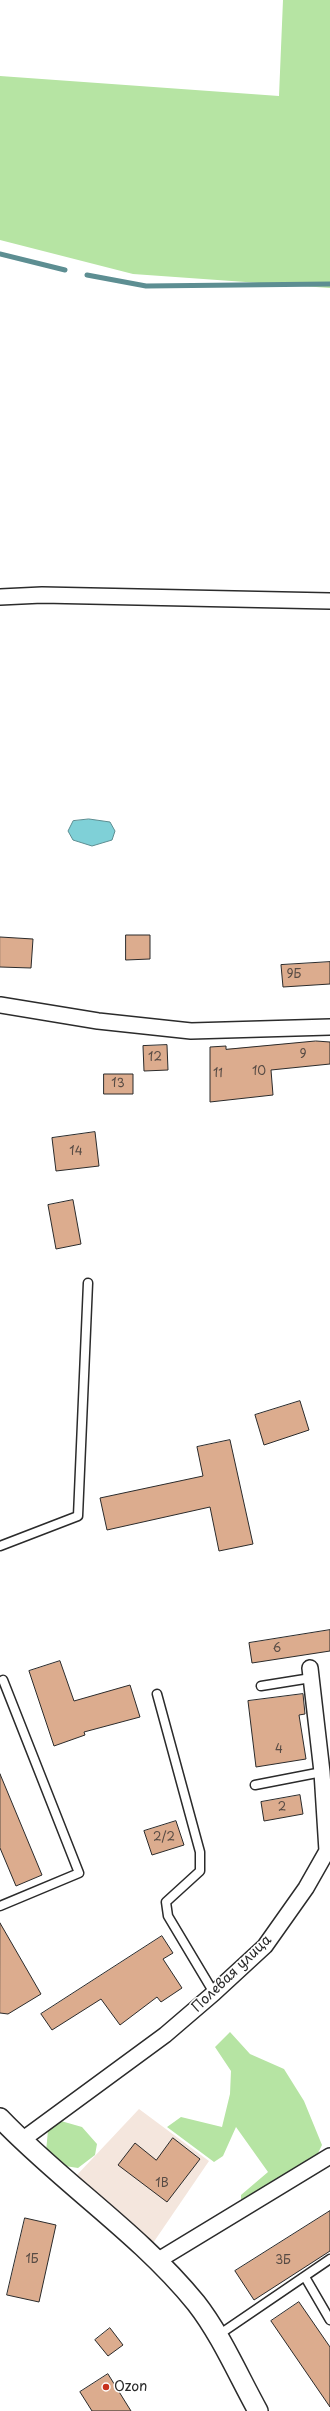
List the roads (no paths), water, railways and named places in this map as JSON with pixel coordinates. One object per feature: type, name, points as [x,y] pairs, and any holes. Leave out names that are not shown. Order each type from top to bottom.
[{"type":"street","points":[[0,597],[50,595],[330,601]]},
{"type":"street","points":[[0,1004],[98,1021],[191,1030],[330,1027]]},
{"type":"street","name":"Полевая улица","points":[[22,2140],[165,2035],[214,1993],[265,1946],[306,1888],[329,1851],[311,1673]]},
{"type":"street","points":[[0,2118],[22,2140],[157,2260],[196,2304],[217,2337],[258,2411]]},
{"type":"street","points":[[157,2260],[330,2156]]},
{"type":"lane","points":[[0,1546],[78,1516],[88,1283]]},
{"type":"lane","points":[[261,1686],[311,1673]]},
{"type":"lane","points":[[0,1906],[79,1873],[3,1680]]},
{"type":"lane","points":[[157,1694],[200,1852],[200,1871],[166,1902],[168,1916],[214,1993]]},
{"type":"lane","points":[[255,1785],[322,1772]]},
{"type":"lane","points":[[217,2337],[330,2259]]},
{"type":"lane","points":[[305,2277],[330,2320]]},
{"type":"water","points":[[89,819],[110,822],[115,831],[112,840],[92,846],[73,840],[68,831],[73,821]]},
{"type":"waterway","points":[[0,254],[65,270]]},
{"type":"waterway","points":[[87,275],[146,286],[330,284]]},
{"type":"place","name":"Ozon","points":[[106,2387]]}]
